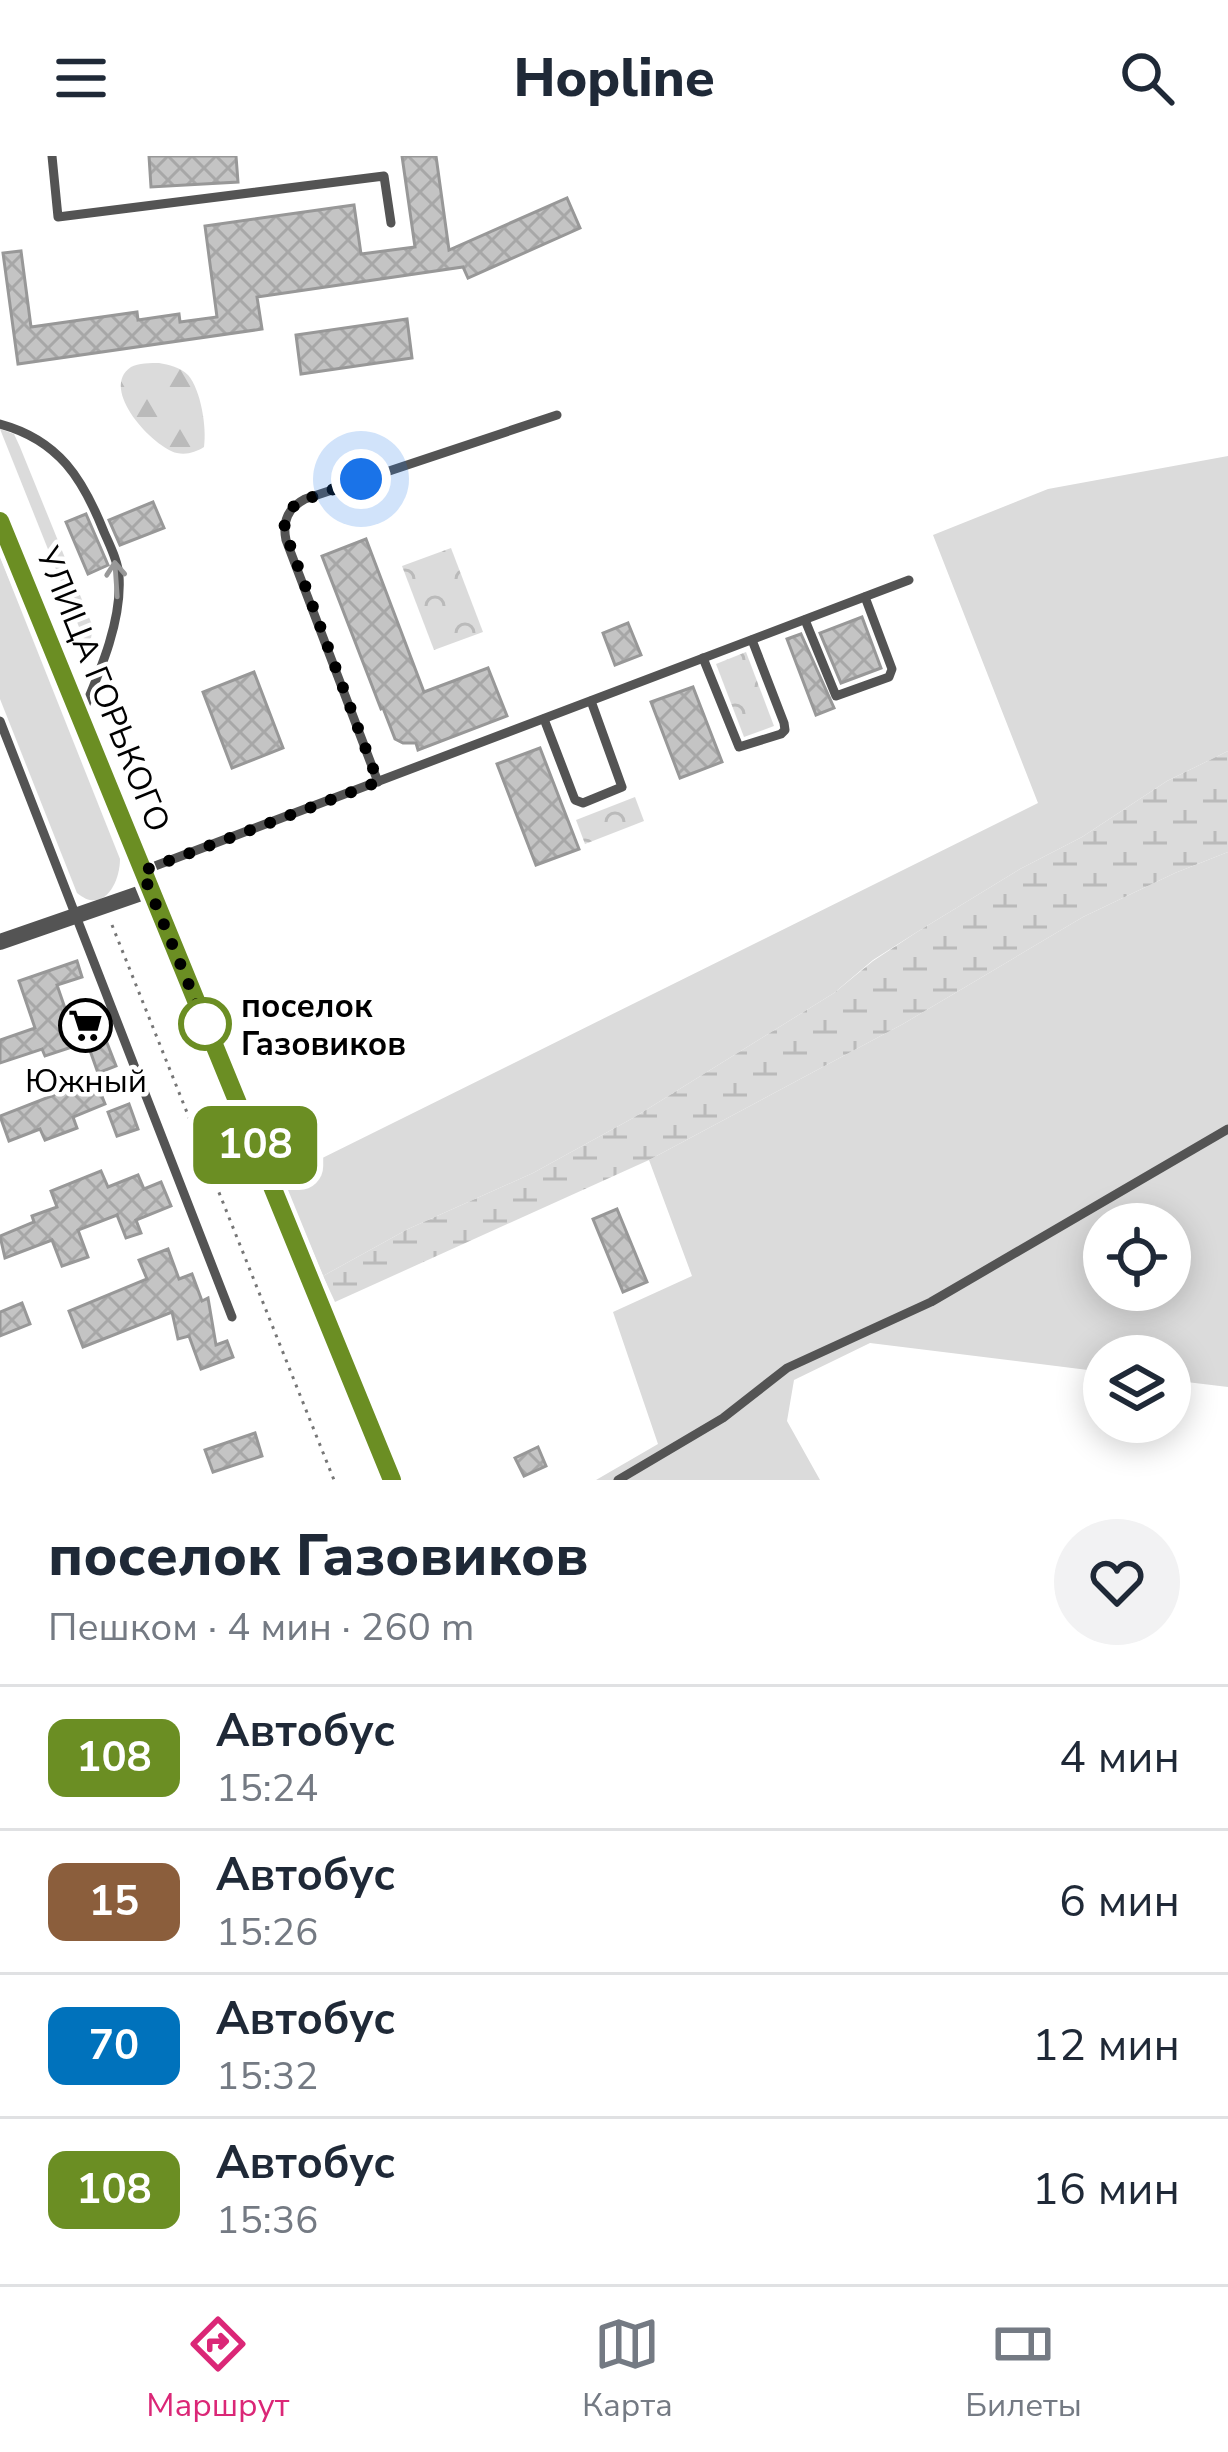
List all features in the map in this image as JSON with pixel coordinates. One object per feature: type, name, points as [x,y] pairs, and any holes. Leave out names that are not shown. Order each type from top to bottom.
[{"type":"main road","name":"УЛИЦА ГОРЬКОГО","points":[[0,521],[392,1480]]},
{"type":"street","points":[[0,942],[104,906],[146,881]]},
{"type":"lane","points":[[52,156],[58,217],[384,176],[391,223]]},
{"type":"lane","points":[[378,782],[286,540],[286,517],[305,499],[557,415]]},
{"type":"lane","points":[[0,424],[33,439],[74,472],[90,495],[118,568],[114,622],[80,720]]},
{"type":"lane","points":[[146,881],[378,782],[909,580]]},
{"type":"lane","points":[[805,620],[833,692],[842,695],[892,674],[865,597]]},
{"type":"lane","points":[[704,658],[739,747],[781,734],[784,724],[752,640]]},
{"type":"lane","points":[[544,718],[575,800],[584,803],[622,787],[591,700]]},
{"type":"lane","points":[[0,722],[232,1317]]},
{"type":"lane","points":[[618,1480],[723,1418],[787,1368],[932,1302],[1228,1130]]},
{"type":"path","points":[[104,906],[334,1480]]},
{"type":"green space","points":[[159,363],[185,372],[193,382],[205,430],[204,447],[198,450],[181,454],[167,449],[125,403],[123,377],[131,367]]},
{"type":"green space","points":[[0,429],[14,434],[93,627],[85,642]]},
{"type":"green space","points":[[1228,456],[1228,751],[1167,781],[1082,837],[917,932],[834,993],[633,1118],[323,1276],[282,1178],[1038,803],[933,535],[1048,489]]},
{"type":"green space","points":[[451,548],[483,632],[434,650],[402,566]]},
{"type":"green space","points":[[0,557],[120,859],[117,878],[102,898],[86,899],[77,893],[0,699]]},
{"type":"green space","points":[[746,652],[774,726],[744,737],[716,664]]},
{"type":"green space","points":[[1228,751],[1228,852],[1083,917],[903,1024],[649,1160],[335,1302],[323,1276],[633,1118],[834,993],[917,932],[1082,837],[1167,781]]},
{"type":"green space","points":[[635,797],[644,821],[585,844],[576,820]]},
{"type":"green space","points":[[1228,852],[1228,1387],[1191,1383],[1191,1335],[1083,1335],[1083,1369],[870,1343],[794,1380],[787,1421],[820,1480],[596,1480],[658,1444],[613,1312],[692,1276],[649,1160],[903,1024],[1083,917]]},
{"type":"building","points":[[149,156],[236,156],[238,182],[151,187]]},
{"type":"building","points":[[402,156],[436,156],[449,250],[567,198],[580,228],[468,278],[463,267],[257,297],[262,329],[18,364],[3,253],[21,251],[31,327],[137,312],[138,320],[179,314],[180,322],[217,317],[205,226],[354,205],[361,254],[415,247]]},
{"type":"building","points":[[407,319],[412,358],[301,374],[296,335]]},
{"type":"building","points":[[153,502],[164,528],[120,545],[109,520]]},
{"type":"building","points":[[86,514],[108,565],[88,574],[66,522]]},
{"type":"building","points":[[366,539],[424,692],[488,668],[507,716],[418,750],[416,743],[395,739],[322,556]]},
{"type":"building","points":[[862,617],[881,668],[841,683],[820,633]]},
{"type":"building","points":[[628,623],[641,655],[615,665],[603,633]]},
{"type":"building","points":[[801,634],[834,708],[816,715],[787,639]]},
{"type":"building","points":[[254,672],[283,748],[232,768],[203,692]]},
{"type":"building","points":[[693,687],[722,762],[680,778],[651,702]]},
{"type":"building","points":[[540,748],[579,849],[536,865],[497,764]]},
{"type":"building","points":[[77,961],[82,977],[57,985],[68,1017],[93,1007],[116,1066],[98,1073],[87,1042],[45,1056],[42,1049],[0,1063],[0,1040],[35,1028],[19,981]]},
{"type":"building","points":[[95,1079],[105,1104],[73,1117],[77,1128],[45,1140],[40,1129],[9,1141],[0,1116]]},
{"type":"building","points":[[129,1104],[138,1129],[117,1136],[108,1112]]},
{"type":"building","points":[[101,1171],[108,1187],[138,1175],[144,1189],[161,1182],[171,1206],[136,1220],[141,1233],[126,1238],[117,1215],[78,1230],[88,1257],[62,1266],[52,1240],[5,1258],[0,1236],[57,1207],[51,1191]]},
{"type":"building","points":[[617,1209],[647,1282],[623,1292],[593,1219]]},
{"type":"building","points":[[168,1249],[179,1279],[192,1274],[202,1301],[208,1298],[216,1345],[227,1341],[233,1357],[201,1369],[189,1336],[178,1339],[172,1312],[83,1347],[69,1311],[147,1279],[139,1260]]},
{"type":"building","points":[[22,1303],[30,1324],[0,1336],[0,1312]]},
{"type":"building","points":[[255,1433],[262,1456],[213,1472],[205,1450]]},
{"type":"building","points":[[538,1447],[546,1466],[524,1476],[515,1458]]},
{"type":"bus line","name":"108","points":[[0,521],[392,1480]]},
{"type":"place","name":"поселок Газовиков","points":[[205,1024]]},
{"type":"place","name":"Южный","points":[[86,1026]]},
{"type":"route","points":[[205,1024],[142,871],[378,782],[284,529],[296,503],[361,479]]}]
